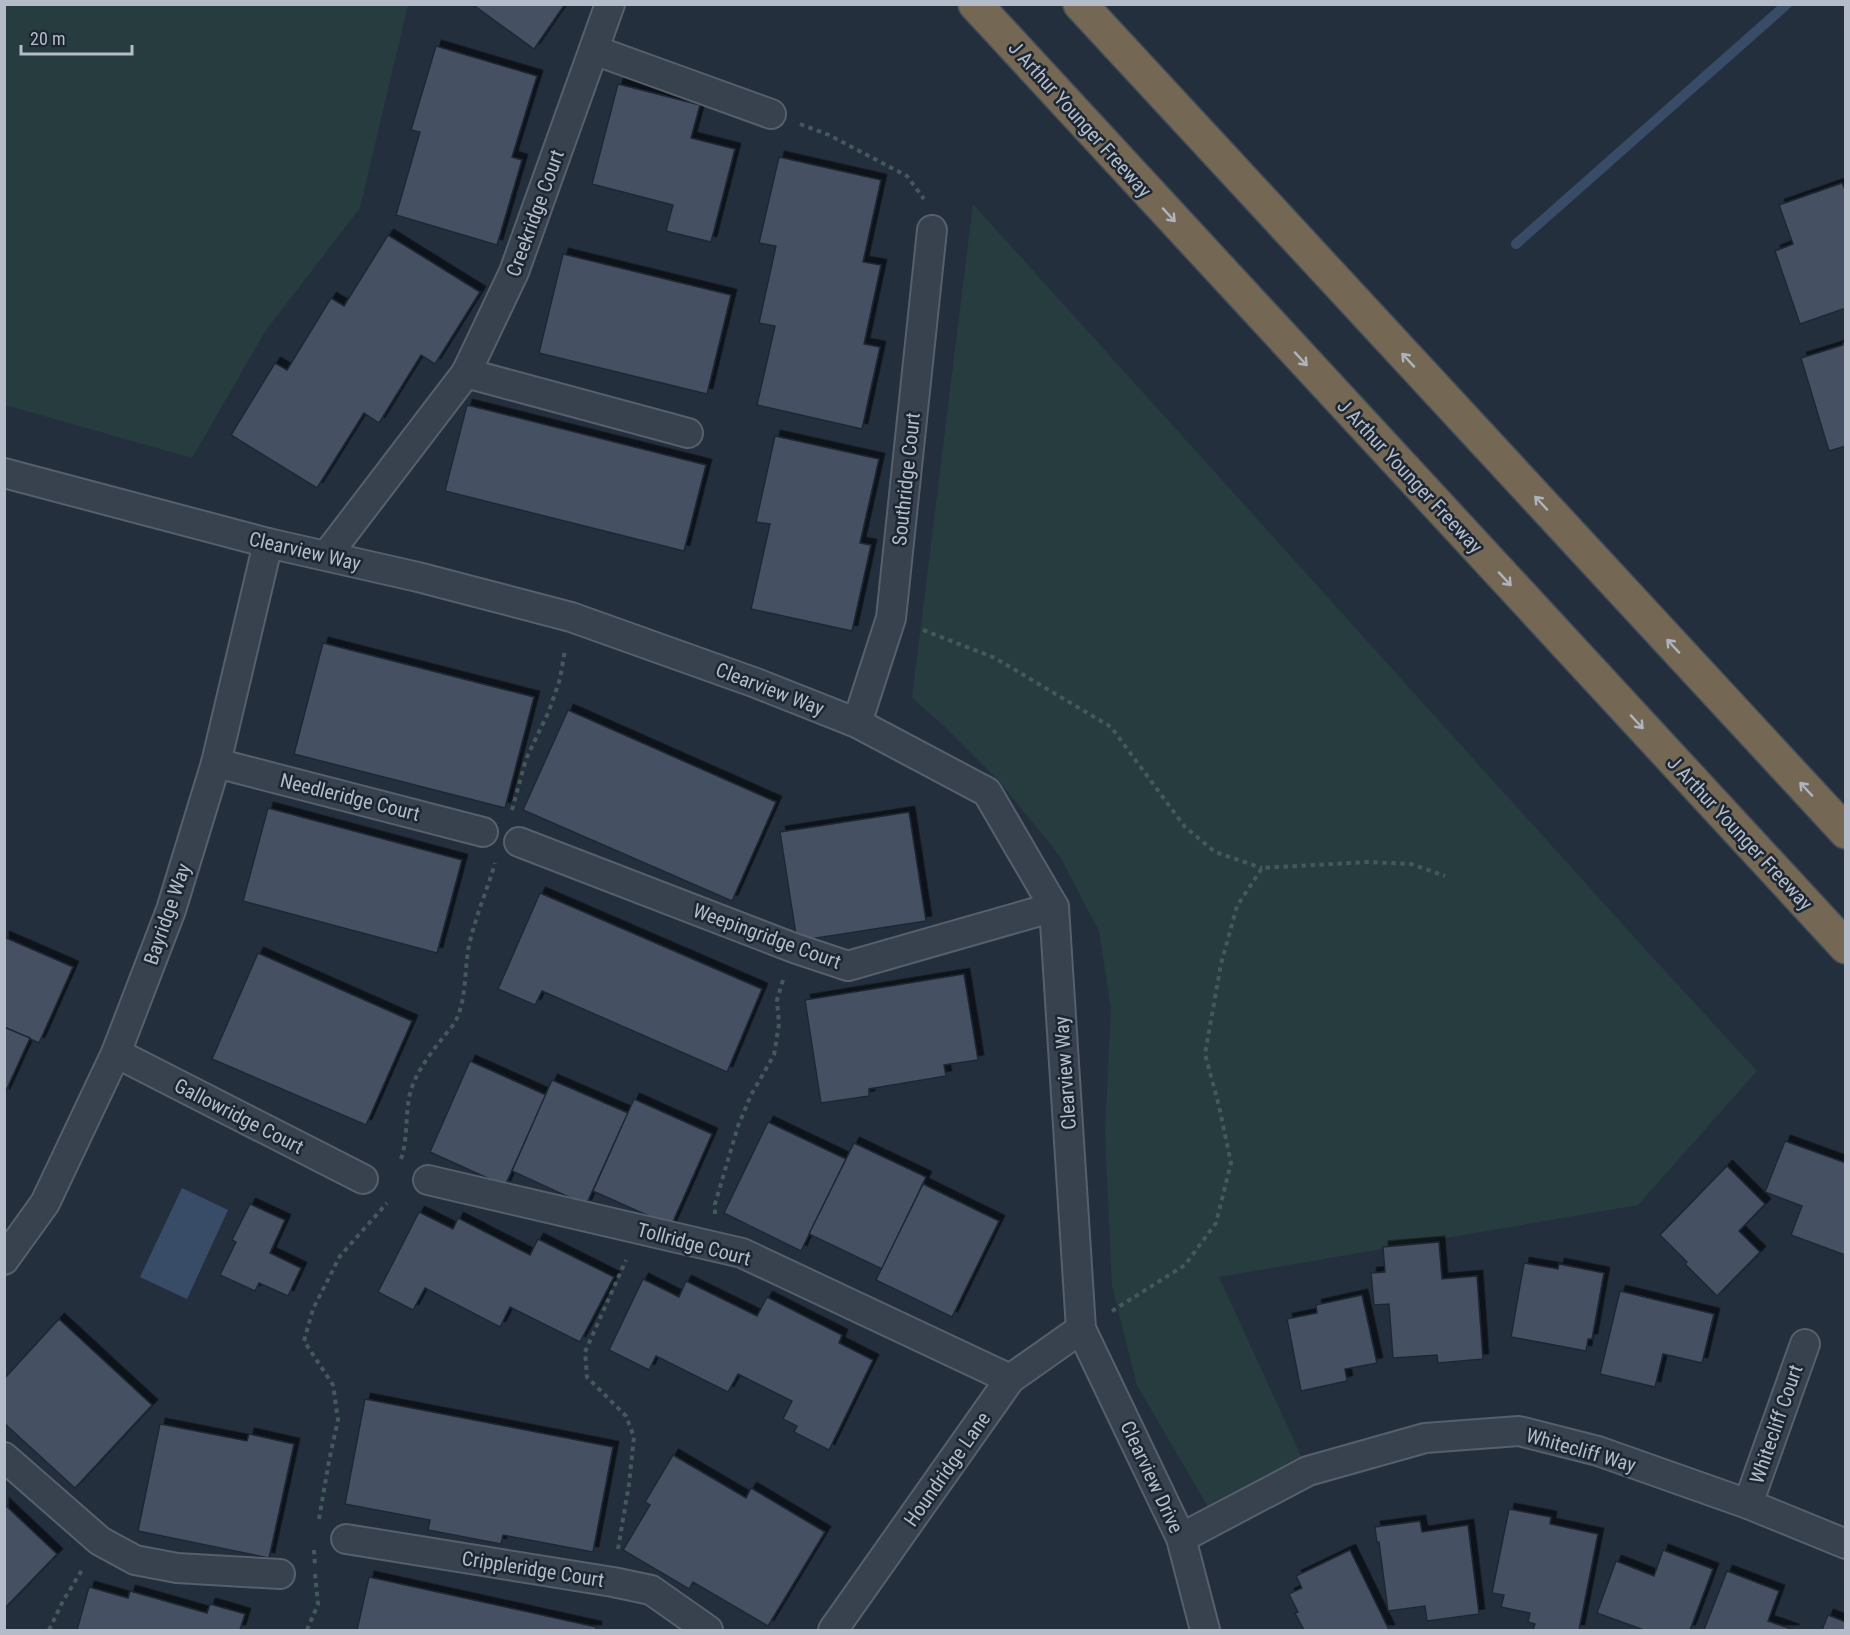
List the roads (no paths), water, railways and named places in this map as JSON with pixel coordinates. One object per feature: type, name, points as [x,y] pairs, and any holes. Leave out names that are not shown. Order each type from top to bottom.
[{"type":"highway","points":[[954,4],[1129,172]]},
{"type":"highway","name":"J Arthur Younger Freeway","points":[[975,4],[1845,947]]},
{"type":"highway","points":[[1080,4],[1845,832]]},
{"type":"highway","points":[[1098,4],[1168,101]]},
{"type":"street","name":"Creekridge Court","points":[[327,555],[466,373],[514,272],[610,4]]},
{"type":"street","points":[[594,50],[771,114]]},
{"type":"street","name":"Southridge Court","points":[[857,723],[891,618],[932,230]]},
{"type":"street","points":[[466,373],[688,433]]},
{"type":"street","name":"Clearview Way","points":[[4,473],[268,543],[327,555],[571,617],[756,683],[857,723],[987,792],[1054,907],[1082,1329]]},
{"type":"street","name":"Bayridge Way","points":[[4,1260],[45,1203],[116,1053],[171,910],[216,763],[268,543]]},
{"type":"street","name":"Needleridge Court","points":[[216,763],[483,832]]},
{"type":"street","name":"Weepingridge Court","points":[[508,839],[794,948],[848,966],[1054,907]]},
{"type":"street","name":"Gallowridge Court","points":[[116,1053],[363,1179]]},
{"type":"street","name":"Tollridge Court","points":[[428,1180],[742,1253],[1010,1379]]},
{"type":"street","name":"Houndridge Lane","points":[[833,1630],[1010,1379],[1082,1329]]},
{"type":"street","name":"Clearview Drive","points":[[1082,1329],[1181,1538],[1205,1630]]},
{"type":"street","name":"Whitecliff Court","points":[[1748,1504],[1805,1344]]},
{"type":"street","name":"Whitecliff Way","points":[[1181,1538],[1308,1471],[1425,1438],[1519,1431],[1598,1451],[1748,1504],[1845,1544]]},
{"type":"street","points":[[4,1457],[100,1541],[135,1560],[177,1568],[280,1574]]},
{"type":"street","name":"Crippleridge Court","points":[[346,1539],[651,1590],[708,1630]]},
{"type":"water","points":[[182,1188],[228,1210],[187,1299],[140,1277]]},
{"type":"waterway","points":[[1516,244],[1787,4]]}]
